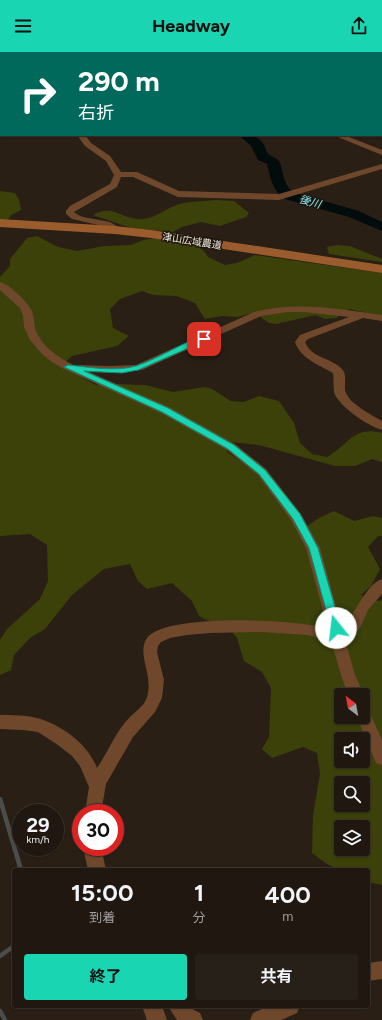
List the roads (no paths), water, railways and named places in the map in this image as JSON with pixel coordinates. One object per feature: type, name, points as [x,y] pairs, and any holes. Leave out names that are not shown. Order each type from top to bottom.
[{"type":"street","points":[[82,136],[87,144],[106,156],[118,175]]},
{"type":"street","points":[[340,136],[382,153]]},
{"type":"street","points":[[118,175],[134,174],[178,194],[288,195],[382,166]]},
{"type":"street","points":[[115,230],[113,227],[104,223],[79,220],[70,214],[70,211],[80,203],[109,189],[114,185],[118,175]]},
{"type":"street","name":"津山広域農道","points":[[0,223],[115,230],[151,234],[382,269]]},
{"type":"street","points":[[0,285],[21,303],[27,311],[28,325],[38,343],[50,355],[68,367],[165,410],[231,447],[262,472],[296,517],[313,548],[354,688]]},
{"type":"street","points":[[68,367],[102,371],[138,368],[258,314],[284,308],[382,318]]},
{"type":"street","points":[[361,315],[304,337],[300,342],[300,345],[306,352],[338,371],[340,376],[339,388],[345,401],[370,420],[382,426]]},
{"type":"street","points":[[339,641],[355,624],[363,607],[382,584]]},
{"type":"street","points":[[94,804],[97,786],[121,741],[130,728],[152,705],[157,680],[150,659],[149,648],[156,637],[187,630],[250,626],[284,627],[320,632],[339,641]]},
{"type":"street","points":[[0,722],[39,725],[63,739],[76,748],[86,761],[93,780],[97,786]]},
{"type":"street","points":[[367,724],[382,758]]},
{"type":"street","points":[[94,856],[97,868]]},
{"type":"street","points":[[370,972],[382,970]]},
{"type":"street","points":[[153,1008],[158,1020]]},
{"type":"street","points":[[180,1008],[187,1017],[193,1020]]},
{"type":"street","points":[[260,1020],[286,1008]]},
{"type":"waterway","name":"後川","points":[[246,136],[257,144],[263,157],[273,162],[277,179],[285,193],[290,196],[354,214],[382,227]]},
{"type":"waterway","points":[[0,799],[20,868]]},
{"type":"waterway","points":[[0,956],[12,947]]},
{"type":"waterway","points":[[0,1011],[5,1020]]}]
